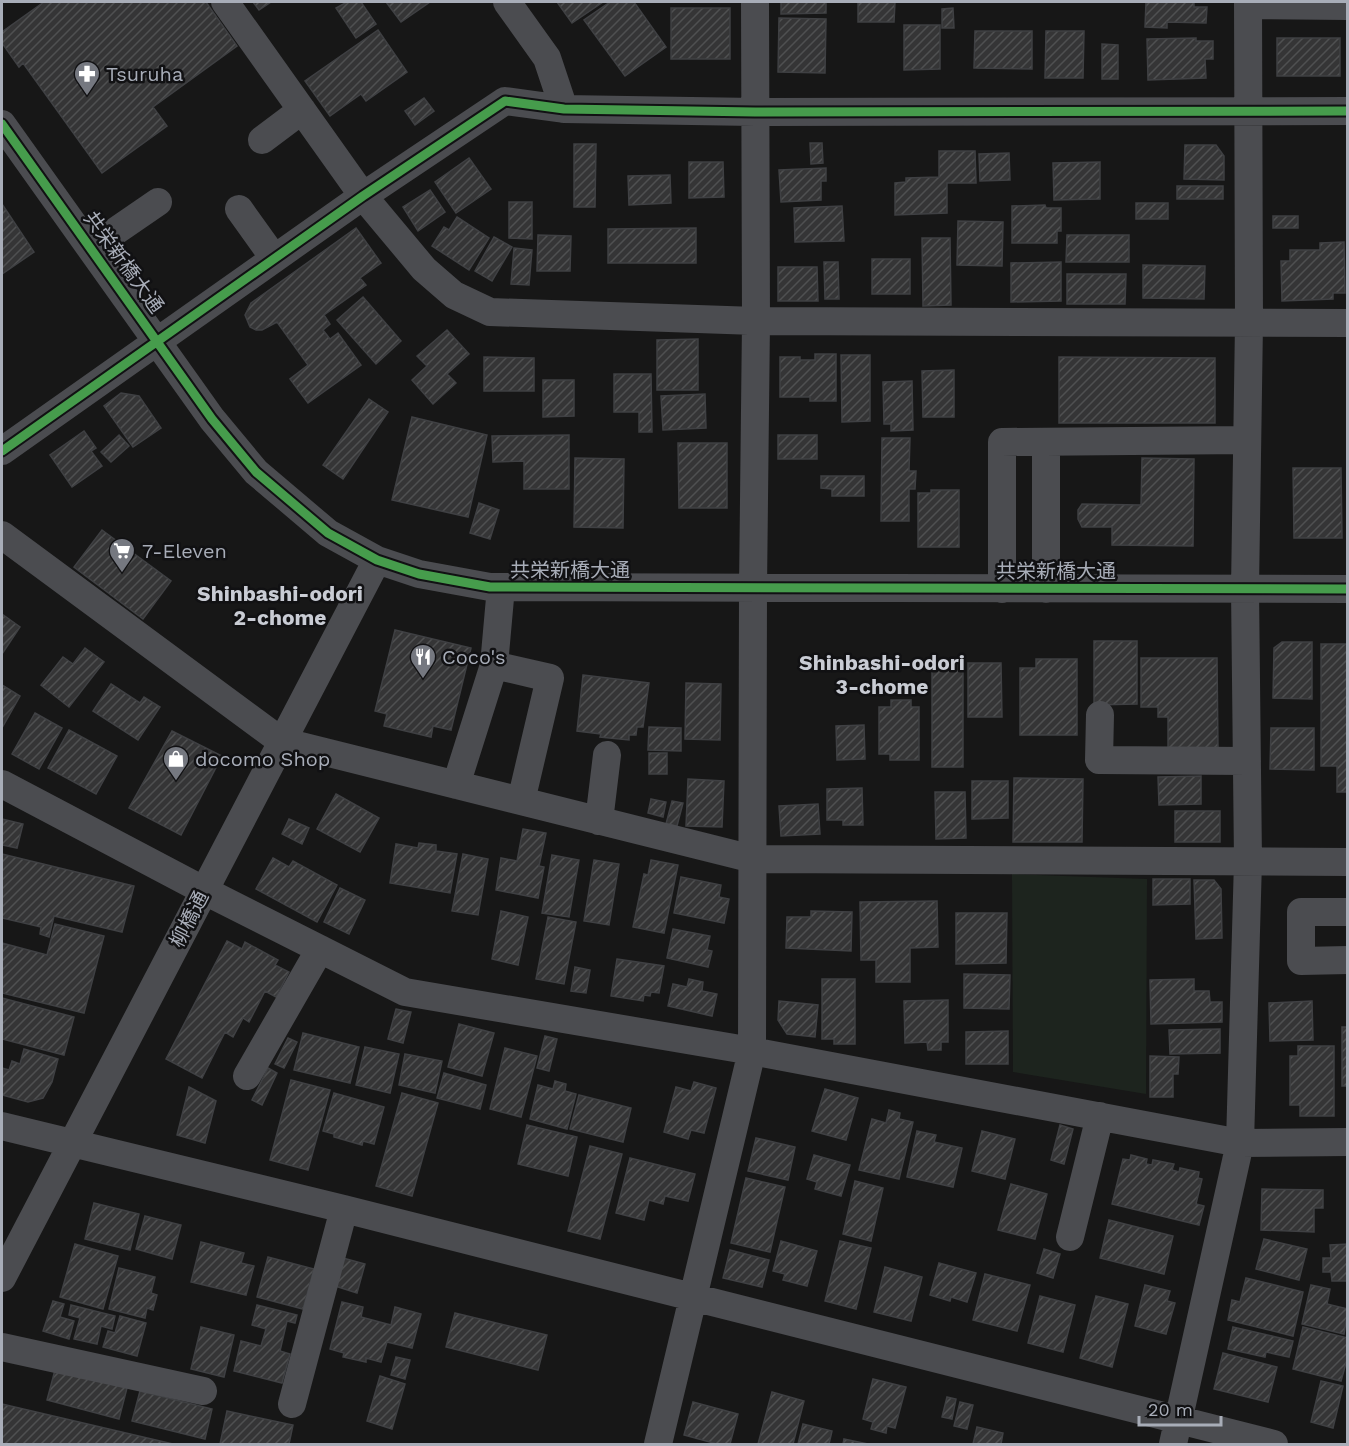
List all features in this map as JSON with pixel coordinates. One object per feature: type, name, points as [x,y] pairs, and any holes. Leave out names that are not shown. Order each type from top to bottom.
[{"type":"street","points":[[225,2],[363,196],[424,269],[454,295],[490,312],[756,321],[1347,323]]},
{"type":"street","points":[[507,2],[547,58],[564,109]]},
{"type":"street","points":[[658,1444],[752,1051],[756,321],[755,2]]},
{"type":"street","points":[[1176,1433],[1240,1143],[1248,861],[1245,589],[1249,323],[1248,3],[1347,6]]},
{"type":"street","points":[[2,451],[363,196],[505,102],[564,109],[755,112],[1347,111]]},
{"type":"street","points":[[262,140],[302,110]]},
{"type":"street","name":"共栄新橋大通","points":[[2,124],[212,419],[256,472],[328,533],[377,560],[419,574],[490,587],[1347,589]]},
{"type":"street","points":[[91,248],[158,201]]},
{"type":"street","points":[[239,209],[274,258]]},
{"type":"street","points":[[1002,589],[1002,442],[1247,440]]},
{"type":"street","points":[[1046,442],[1046,589]]},
{"type":"street","points":[[2,535],[281,741],[753,859],[1347,862]]},
{"type":"street","name":"柳橋通","points":[[2,1278],[377,560]]},
{"type":"street","points":[[456,785],[494,665],[501,587]]},
{"type":"street","points":[[494,665],[550,678],[521,801]]},
{"type":"street","points":[[1100,715],[1099,760],[1247,760]]},
{"type":"street","points":[[599,820],[607,755]]},
{"type":"street","points":[[2,784],[203,890],[405,992],[752,1051],[1240,1143],[1347,1142]]},
{"type":"street","points":[[1347,912],[1301,912],[1301,961],[1347,960]]},
{"type":"street","points":[[247,1076],[320,949]]},
{"type":"street","points":[[1070,1237],[1100,1116]]},
{"type":"street","points":[[2,1126],[344,1209],[693,1298],[1176,1433],[1274,1444]]},
{"type":"street","points":[[292,1404],[344,1209]]},
{"type":"street","points":[[2,1347],[203,1391]]},
{"type":"shaded area","points":[[1012,874],[1147,879],[1146,1094],[1013,1072]]},
{"type":"building","points":[[44,2],[206,2],[237,46],[153,107],[167,126],[102,173],[23,63],[19,67],[2,43],[2,32]]},
{"type":"building","points":[[253,2],[271,2],[259,10]]},
{"type":"building","points":[[347,2],[361,2],[376,24],[356,38],[336,8]]},
{"type":"building","points":[[386,2],[430,2],[401,22]]},
{"type":"building","points":[[557,2],[603,2],[572,23]]},
{"type":"building","points":[[610,2],[634,2],[666,47],[625,76],[584,20]]},
{"type":"building","points":[[781,2],[826,2],[826,13],[781,14]]},
{"type":"building","points":[[858,2],[895,2],[894,22],[858,22]]},
{"type":"building","points":[[1146,2],[1194,2],[1194,7],[1207,7],[1206,23],[1167,22],[1167,28],[1145,27]]},
{"type":"building","points":[[671,8],[730,8],[730,59],[671,59]]},
{"type":"building","points":[[953,8],[954,28],[942,28],[942,9]]},
{"type":"building","points":[[779,18],[826,19],[825,73],[778,72]]},
{"type":"building","points":[[904,25],[940,25],[940,69],[904,70]]},
{"type":"building","points":[[378,30],[407,72],[366,101],[361,94],[330,116],[305,81]]},
{"type":"building","points":[[975,31],[1032,31],[1032,69],[974,68]]},
{"type":"building","points":[[1046,31],[1084,31],[1083,78],[1045,78]]},
{"type":"building","points":[[1196,38],[1196,41],[1213,41],[1213,59],[1205,59],[1206,78],[1148,80],[1147,39]]},
{"type":"building","points":[[1277,38],[1340,38],[1340,76],[1277,76]]},
{"type":"building","points":[[1102,44],[1118,45],[1118,79],[1102,79]]},
{"type":"building","points":[[424,98],[434,111],[415,125],[405,111]]},
{"type":"building","points":[[810,143],[822,143],[823,163],[811,164]]},
{"type":"building","points":[[574,144],[596,144],[595,207],[574,207]]},
{"type":"building","points":[[1185,145],[1216,145],[1224,156],[1224,180],[1184,179]]},
{"type":"building","points":[[939,151],[975,151],[976,183],[947,183],[947,213],[895,215],[895,183],[906,182],[906,178],[939,177]]},
{"type":"building","points":[[1009,153],[1010,180],[980,181],[979,154]]},
{"type":"building","points":[[469,158],[491,189],[456,213],[435,182]]},
{"type":"building","points":[[689,162],[723,162],[724,197],[689,198]]},
{"type":"building","points":[[1100,162],[1100,199],[1054,200],[1053,163]]},
{"type":"building","points":[[826,168],[826,181],[821,181],[821,200],[781,202],[779,170]]},
{"type":"building","points":[[670,175],[671,203],[629,205],[628,176]]},
{"type":"building","points":[[1177,186],[1223,186],[1223,199],[1177,199]]},
{"type":"building","points":[[430,190],[445,212],[418,231],[403,207]]},
{"type":"building","points":[[509,202],[532,202],[532,239],[509,238]]},
{"type":"building","points":[[1136,203],[1168,203],[1168,219],[1136,219]]},
{"type":"building","points":[[2,204],[34,252],[2,274]]},
{"type":"building","points":[[1045,205],[1046,208],[1061,208],[1061,231],[1057,231],[1057,243],[1012,243],[1012,206]]},
{"type":"building","points":[[842,206],[844,241],[795,242],[794,208]]},
{"type":"building","points":[[1273,216],[1298,216],[1298,228],[1273,228]]},
{"type":"building","points":[[457,217],[489,238],[469,270],[432,246],[444,227],[449,230]]},
{"type":"building","points":[[958,221],[1003,222],[1002,266],[957,265]]},
{"type":"building","points":[[356,228],[381,263],[360,278],[366,285],[324,315],[330,324],[323,330],[330,339],[338,333],[361,365],[308,403],[290,379],[308,365],[277,322],[262,330],[256,330],[250,327],[245,315],[251,303]]},
{"type":"building","points":[[696,228],[696,263],[608,263],[608,229]]},
{"type":"building","points":[[538,235],[571,236],[570,271],[537,271]]},
{"type":"building","points":[[1067,235],[1129,235],[1129,262],[1066,262]]},
{"type":"building","points":[[494,237],[512,247],[492,281],[475,271]]},
{"type":"building","points":[[922,238],[950,238],[951,305],[923,306]]},
{"type":"building","points":[[1344,242],[1345,293],[1333,293],[1333,299],[1282,301],[1281,261],[1290,261],[1290,250],[1320,250],[1320,243]]},
{"type":"building","points":[[514,248],[532,250],[529,285],[511,284]]},
{"type":"building","points":[[872,259],[910,259],[910,294],[872,294]]},
{"type":"building","points":[[824,262],[838,262],[839,299],[825,299]]},
{"type":"building","points":[[1061,262],[1061,301],[1011,302],[1011,263]]},
{"type":"building","points":[[1143,265],[1205,266],[1204,299],[1143,298]]},
{"type":"building","points":[[778,267],[817,267],[818,301],[778,301]]},
{"type":"building","points":[[1067,274],[1126,274],[1125,304],[1067,304]]},
{"type":"building","points":[[363,297],[401,341],[376,364],[337,320]]},
{"type":"building","points":[[447,330],[469,354],[447,374],[456,383],[433,404],[412,380],[427,366],[417,356]]},
{"type":"building","points":[[698,339],[698,390],[657,390],[657,340]]},
{"type":"building","points":[[815,354],[836,354],[836,401],[810,401],[810,397],[780,397],[780,357],[815,360]]},
{"type":"building","points":[[841,355],[870,355],[870,421],[842,422]]},
{"type":"building","points":[[484,357],[534,358],[534,391],[484,391]]},
{"type":"building","points":[[1059,357],[1215,358],[1215,423],[1059,423]]},
{"type":"building","points":[[954,370],[954,417],[923,417],[922,371]]},
{"type":"building","points":[[614,374],[651,374],[652,432],[639,432],[639,412],[614,412]]},
{"type":"building","points":[[543,380],[574,380],[574,416],[543,417]]},
{"type":"building","points":[[912,381],[913,430],[891,431],[891,424],[884,424],[883,382]]},
{"type":"building","points":[[121,393],[139,396],[161,428],[133,447],[104,406]]},
{"type":"building","points":[[705,394],[706,428],[663,430],[661,396]]},
{"type":"building","points":[[369,399],[388,412],[343,479],[323,465]]},
{"type":"building","points":[[412,417],[487,435],[468,517],[392,500]]},
{"type":"building","points":[[84,431],[96,448],[91,451],[102,466],[72,487],[50,455]]},
{"type":"building","points":[[119,435],[129,446],[111,462],[101,452]]},
{"type":"building","points":[[569,435],[569,489],[524,489],[524,461],[493,462],[492,436]]},
{"type":"building","points":[[778,435],[817,435],[817,459],[778,459]]},
{"type":"building","points":[[882,438],[910,438],[909,471],[916,471],[915,489],[909,489],[909,521],[881,521]]},
{"type":"building","points":[[678,443],[727,443],[727,508],[679,508]]},
{"type":"building","points":[[575,458],[624,459],[623,528],[574,527]]},
{"type":"building","points":[[1142,458],[1194,459],[1193,546],[1112,545],[1112,527],[1082,527],[1078,519],[1078,510],[1082,504],[1141,505]]},
{"type":"building","points":[[1293,468],[1341,468],[1342,538],[1294,538]]},
{"type":"building","points":[[821,476],[864,476],[864,496],[832,496],[832,489],[821,488]]},
{"type":"building","points":[[931,490],[959,490],[959,547],[918,547],[918,493],[931,493]]},
{"type":"building","points":[[479,503],[499,510],[490,539],[470,533]]},
{"type":"building","name":"7-Eleven","points":[[102,530],[171,581],[143,619],[74,567]]},
{"type":"building","points":[[2,614],[20,627],[2,654]]},
{"type":"building","name":"Coco's","points":[[395,630],[471,648],[451,730],[433,726],[431,737],[384,726],[387,714],[375,711]]},
{"type":"building","points":[[1094,641],[1137,641],[1137,704],[1094,705]]},
{"type":"building","points":[[1282,642],[1312,642],[1312,699],[1273,698],[1274,648]]},
{"type":"building","points":[[1321,644],[1348,644],[1348,792],[1337,792],[1337,766],[1321,766]]},
{"type":"building","points":[[85,648],[104,662],[69,707],[41,685],[63,657],[73,664]]},
{"type":"building","points":[[1141,658],[1217,658],[1218,749],[1168,749],[1168,717],[1158,717],[1158,707],[1141,707]]},
{"type":"building","points":[[1036,659],[1077,659],[1077,735],[1020,735],[1020,668],[1036,668]]},
{"type":"building","points":[[968,663],[1001,663],[1002,717],[968,717]]},
{"type":"building","points":[[932,664],[963,664],[963,767],[932,767]]},
{"type":"building","points":[[583,675],[649,683],[643,727],[637,727],[636,735],[629,735],[629,740],[600,737],[601,734],[577,731]]},
{"type":"building","points":[[686,683],[721,684],[720,740],[685,739]]},
{"type":"building","points":[[111,684],[140,703],[144,697],[160,707],[138,740],[93,711]]},
{"type":"building","points":[[2,685],[20,696],[2,728]]},
{"type":"building","points":[[891,700],[911,700],[911,707],[919,707],[919,760],[890,760],[890,754],[879,754],[879,707],[891,707]]},
{"type":"building","points":[[35,713],[62,728],[39,769],[12,754]]},
{"type":"building","points":[[864,725],[865,759],[837,760],[836,726]]},
{"type":"building","points":[[649,727],[681,728],[681,751],[648,750]]},
{"type":"building","points":[[1271,728],[1314,728],[1314,770],[1270,769]]},
{"type":"building","points":[[69,730],[117,756],[96,794],[48,768]]},
{"type":"building","name":"docomo Shop","points":[[172,731],[222,756],[181,835],[129,808]]},
{"type":"building","points":[[649,753],[667,753],[667,774],[649,774]]},
{"type":"building","points":[[1201,776],[1201,804],[1159,805],[1158,777]]},
{"type":"building","points":[[1014,778],[1083,779],[1082,842],[1013,842]]},
{"type":"building","points":[[688,779],[724,781],[722,827],[686,826]]},
{"type":"building","points":[[972,781],[1008,781],[1008,818],[972,819]]},
{"type":"building","points":[[862,788],[863,825],[843,825],[843,820],[827,820],[827,789]]},
{"type":"building","points":[[935,792],[965,792],[966,838],[936,839]]},
{"type":"building","points":[[336,794],[379,818],[360,852],[317,829]]},
{"type":"building","points":[[651,799],[666,802],[663,817],[648,813]]},
{"type":"building","points":[[672,801],[683,803],[677,826],[666,824]]},
{"type":"building","points":[[818,804],[820,834],[781,836],[779,806]]},
{"type":"building","points":[[1175,811],[1220,811],[1220,842],[1175,842]]},
{"type":"building","points":[[2,819],[23,824],[17,848],[2,845]]},
{"type":"building","points":[[289,819],[309,828],[302,844],[282,834]]},
{"type":"building","points":[[523,829],[546,833],[539,866],[544,867],[538,898],[496,890],[501,858],[517,861]]},
{"type":"building","points":[[419,843],[436,845],[436,851],[457,854],[450,893],[390,883],[396,844],[418,848]]},
{"type":"building","points":[[2,854],[134,886],[122,932],[54,916],[49,937],[40,934],[41,927],[2,918]]},
{"type":"building","points":[[463,854],[488,859],[478,915],[452,911]]},
{"type":"building","points":[[552,855],[579,860],[569,917],[542,913]]},
{"type":"building","points":[[273,858],[289,867],[293,861],[337,885],[317,922],[256,889]]},
{"type":"building","points":[[594,860],[619,864],[609,925],[584,921]]},
{"type":"building","points":[[651,860],[678,865],[664,933],[633,927],[644,874],[648,875]]},
{"type":"building","points":[[681,877],[721,885],[719,897],[729,899],[724,923],[674,913]]},
{"type":"building","points":[[1153,879],[1190,879],[1190,904],[1153,905]]},
{"type":"building","points":[[1194,880],[1214,880],[1221,889],[1222,938],[1196,939]]},
{"type":"building","points":[[340,888],[365,900],[349,934],[324,922]]},
{"type":"building","points":[[937,901],[938,947],[910,948],[910,982],[876,982],[876,960],[861,960],[860,902]]},
{"type":"building","points":[[501,911],[528,917],[518,965],[492,959]]},
{"type":"building","points":[[811,911],[852,912],[851,951],[786,948],[787,917],[811,917]]},
{"type":"building","points":[[956,913],[1007,913],[1006,963],[956,964]]},
{"type":"building","points":[[548,917],[576,922],[564,984],[536,979]]},
{"type":"building","points":[[55,924],[104,936],[84,1013],[2,993],[2,943],[47,955]]},
{"type":"building","points":[[673,929],[710,936],[707,950],[712,951],[708,967],[667,958]]},
{"type":"building","points":[[227,941],[242,949],[245,942],[278,960],[275,965],[289,972],[276,997],[265,991],[249,1022],[243,1018],[233,1037],[225,1032],[202,1078],[166,1059]]},
{"type":"building","points":[[617,959],[664,966],[659,993],[651,992],[650,996],[644,995],[643,1001],[611,996]]},
{"type":"building","points":[[575,967],[590,970],[586,993],[571,991]]},
{"type":"building","points":[[964,974],[1010,975],[1009,1009],[964,1008]]},
{"type":"building","points":[[689,979],[703,982],[702,991],[717,994],[712,1016],[668,1006],[673,984],[687,987]]},
{"type":"building","points":[[822,979],[855,979],[855,1044],[834,1044],[834,1039],[822,1039]]},
{"type":"building","points":[[1194,979],[1194,991],[1209,991],[1210,1002],[1222,1002],[1222,1022],[1151,1024],[1150,980]]},
{"type":"building","points":[[2,998],[74,1017],[64,1055],[2,1039]]},
{"type":"building","points":[[948,1000],[948,1042],[941,1042],[941,1050],[928,1050],[927,1042],[905,1043],[904,1001]]},
{"type":"building","points":[[779,1001],[818,1005],[815,1037],[787,1034],[778,1020]]},
{"type":"building","points":[[1312,1001],[1313,1040],[1270,1041],[1269,1003]]},
{"type":"building","points":[[396,1009],[411,1012],[403,1043],[388,1039]]},
{"type":"building","points":[[459,1024],[494,1033],[482,1076],[448,1067]]},
{"type":"building","points":[[1342,1027],[1348,1027],[1348,1086],[1342,1086]]},
{"type":"building","points":[[1220,1029],[1220,1053],[1170,1054],[1169,1030]]},
{"type":"building","points":[[1008,1031],[1008,1064],[966,1064],[966,1032]]},
{"type":"building","points":[[303,1033],[359,1047],[350,1083],[294,1070]]},
{"type":"building","points":[[545,1036],[557,1039],[549,1071],[537,1068]]},
{"type":"building","points":[[288,1038],[297,1042],[284,1068],[275,1064]]},
{"type":"building","points":[[1298,1046],[1334,1046],[1334,1116],[1300,1116],[1300,1105],[1290,1105],[1290,1056],[1298,1056]]},
{"type":"building","points":[[365,1047],[399,1054],[390,1093],[356,1085]]},
{"type":"building","points":[[505,1048],[537,1056],[521,1117],[490,1109]]},
{"type":"building","points":[[24,1049],[58,1059],[52,1082],[43,1098],[28,1102],[2,1095],[2,1068],[9,1070],[12,1061],[20,1064]]},
{"type":"building","points":[[405,1054],[442,1061],[435,1093],[399,1085]]},
{"type":"building","points":[[1150,1056],[1179,1057],[1178,1074],[1173,1074],[1173,1097],[1150,1097]]},
{"type":"building","points":[[268,1068],[277,1073],[262,1105],[252,1100]]},
{"type":"building","points":[[444,1073],[486,1085],[480,1109],[437,1098]]},
{"type":"building","points":[[291,1080],[330,1090],[308,1170],[270,1160]]},
{"type":"building","points":[[555,1081],[566,1084],[565,1091],[576,1094],[567,1129],[530,1119],[538,1085],[553,1089]]},
{"type":"building","points":[[694,1082],[716,1088],[704,1133],[691,1130],[688,1139],[664,1132],[676,1087],[691,1091]]},
{"type":"building","points":[[189,1087],[216,1101],[205,1143],[177,1135]]},
{"type":"building","points":[[825,1089],[858,1098],[846,1140],[812,1131]]},
{"type":"building","points":[[334,1093],[384,1107],[374,1144],[363,1141],[362,1145],[334,1137],[334,1134],[323,1131]]},
{"type":"building","points":[[402,1093],[438,1103],[412,1196],[376,1186]]},
{"type":"building","points":[[579,1095],[631,1108],[623,1142],[570,1129]]},
{"type":"building","points":[[889,1110],[900,1113],[899,1119],[913,1122],[899,1179],[859,1170],[872,1119],[886,1123]]},
{"type":"building","points":[[527,1125],[577,1137],[568,1176],[518,1164]]},
{"type":"building","points":[[1060,1125],[1073,1129],[1064,1164],[1051,1160]]},
{"type":"building","points":[[917,1131],[936,1135],[934,1142],[962,1148],[953,1187],[907,1177]]},
{"type":"building","points":[[982,1131],[1015,1139],[1005,1179],[972,1171]]},
{"type":"building","points":[[756,1138],[795,1147],[788,1180],[748,1171]]},
{"type":"building","points":[[590,1146],[622,1154],[600,1239],[568,1231]]},
{"type":"building","points":[[814,1155],[850,1165],[841,1196],[815,1189],[817,1182],[807,1179]]},
{"type":"building","points":[[1131,1155],[1147,1159],[1146,1164],[1152,1165],[1153,1160],[1174,1164],[1172,1170],[1179,1172],[1180,1168],[1199,1172],[1198,1178],[1202,1179],[1196,1204],[1204,1206],[1199,1225],[1112,1204],[1123,1159],[1130,1160]]},
{"type":"building","points":[[630,1158],[695,1174],[688,1201],[665,1196],[663,1204],[649,1200],[644,1220],[616,1213]]},
{"type":"building","points":[[746,1178],[785,1187],[770,1252],[731,1243]]},
{"type":"building","points":[[855,1181],[883,1188],[871,1241],[843,1234]]},
{"type":"building","points":[[1011,1184],[1047,1194],[1035,1239],[998,1230]]},
{"type":"building","points":[[1262,1189],[1323,1190],[1323,1208],[1314,1208],[1314,1232],[1261,1230]]},
{"type":"building","points":[[94,1203],[139,1214],[130,1250],[85,1239]]},
{"type":"building","points":[[145,1216],[181,1225],[172,1259],[136,1249]]},
{"type":"building","points":[[1109,1220],[1173,1236],[1164,1274],[1100,1258]]},
{"type":"building","points":[[1264,1239],[1307,1249],[1299,1280],[1256,1269]]},
{"type":"building","points":[[781,1241],[817,1251],[807,1286],[783,1280],[785,1274],[773,1271]]},
{"type":"building","points":[[840,1241],[871,1248],[856,1309],[825,1301]]},
{"type":"building","points":[[201,1242],[244,1253],[241,1263],[254,1266],[246,1295],[191,1282]]},
{"type":"building","points":[[75,1244],[118,1256],[103,1309],[60,1297]]},
{"type":"building","points":[[1348,1244],[1348,1281],[1332,1281],[1331,1272],[1323,1272],[1323,1258],[1331,1258],[1330,1245]]},
{"type":"building","points":[[1044,1249],[1060,1254],[1053,1278],[1037,1273]]},
{"type":"building","points":[[730,1250],[769,1260],[762,1287],[723,1278]]},
{"type":"building","points":[[268,1257],[314,1269],[303,1309],[257,1297]]},
{"type":"building","points":[[343,1258],[365,1264],[357,1293],[335,1286]]},
{"type":"building","points":[[939,1263],[976,1273],[967,1302],[951,1297],[950,1301],[930,1295]]},
{"type":"building","points":[[885,1267],[922,1277],[911,1321],[874,1312]]},
{"type":"building","points":[[119,1268],[155,1277],[151,1293],[157,1295],[153,1310],[147,1308],[145,1318],[109,1309]]},
{"type":"building","points":[[985,1274],[1030,1285],[1017,1331],[973,1320]]},
{"type":"building","points":[[1246,1278],[1303,1292],[1293,1336],[1228,1320],[1232,1300],[1240,1302]]},
{"type":"building","points":[[1145,1285],[1170,1291],[1167,1301],[1175,1303],[1166,1334],[1135,1326]]},
{"type":"building","points":[[1311,1285],[1330,1289],[1327,1304],[1348,1309],[1344,1334],[1302,1324]]},
{"type":"building","points":[[1040,1296],[1075,1305],[1063,1352],[1028,1343]]},
{"type":"building","points":[[1096,1296],[1128,1304],[1112,1367],[1080,1358]]},
{"type":"building","points":[[53,1301],[64,1304],[60,1317],[74,1321],[69,1339],[43,1331]]},
{"type":"building","points":[[342,1302],[363,1307],[361,1317],[391,1325],[395,1307],[421,1314],[412,1348],[387,1342],[381,1362],[366,1358],[366,1362],[343,1357],[344,1353],[330,1349]]},
{"type":"building","points":[[71,1305],[115,1316],[112,1329],[101,1326],[97,1344],[74,1339],[80,1318],[69,1315]]},
{"type":"building","points":[[257,1305],[297,1315],[295,1323],[287,1321],[280,1351],[290,1354],[282,1383],[234,1371],[241,1341],[261,1346],[266,1329],[252,1325]]},
{"type":"building","points":[[455,1313],[547,1335],[538,1370],[446,1347]]},
{"type":"building","points":[[120,1316],[146,1323],[137,1356],[103,1347],[108,1331],[115,1333]]},
{"type":"building","points":[[201,1327],[234,1335],[224,1377],[191,1369]]},
{"type":"building","points":[[1233,1327],[1293,1341],[1289,1357],[1266,1352],[1265,1357],[1228,1349]]},
{"type":"building","points":[[1303,1327],[1348,1338],[1348,1356],[1341,1381],[1293,1369]]},
{"type":"building","points":[[1223,1353],[1277,1367],[1268,1402],[1214,1389]]},
{"type":"building","points":[[396,1357],[410,1360],[405,1379],[391,1375]]},
{"type":"building","points":[[55,1370],[127,1388],[119,1419],[47,1400]]},
{"type":"building","points":[[380,1376],[405,1384],[392,1429],[367,1421]]},
{"type":"building","points":[[873,1379],[906,1387],[895,1428],[887,1426],[886,1433],[871,1429],[873,1422],[863,1419]]},
{"type":"building","points":[[1321,1381],[1343,1386],[1333,1428],[1311,1422]]},
{"type":"building","points":[[140,1391],[212,1409],[205,1439],[132,1421]]},
{"type":"building","points":[[772,1392],[804,1401],[793,1444],[758,1444]]},
{"type":"building","points":[[947,1397],[956,1399],[952,1419],[942,1417]]},
{"type":"building","points":[[693,1402],[738,1414],[730,1444],[717,1444],[684,1435]]},
{"type":"building","points":[[960,1402],[973,1405],[967,1429],[954,1426]]},
{"type":"building","points":[[2,1404],[173,1444],[2,1444]]},
{"type":"building","points":[[227,1411],[293,1425],[289,1444],[220,1444]]},
{"type":"building","points":[[803,1424],[832,1431],[829,1444],[798,1444]]},
{"type":"building","points":[[977,1427],[1003,1433],[1001,1444],[973,1444]]},
{"type":"building","points":[[844,1439],[868,1444],[843,1444]]},
{"type":"cycle path","points":[[2,451],[363,196],[505,101],[564,109],[755,112],[1348,111]]},
{"type":"cycle path","points":[[2,124],[212,419],[256,472],[328,533],[377,560],[419,574],[490,587],[1348,589]]},
{"type":"place","name":"Tsuruha","points":[[87,97]]},
{"type":"place","name":"7-Eleven","points":[[122,574]]},
{"type":"place","name":"Coco's","points":[[423,680]]},
{"type":"place","name":"docomo Shop","points":[[176,782]]},
{"type":"district","name":"Shinbashi-odori 2-chome","points":[[280,606]]},
{"type":"district","name":"Shinbashi-odori 3-chome","points":[[882,675]]}]
